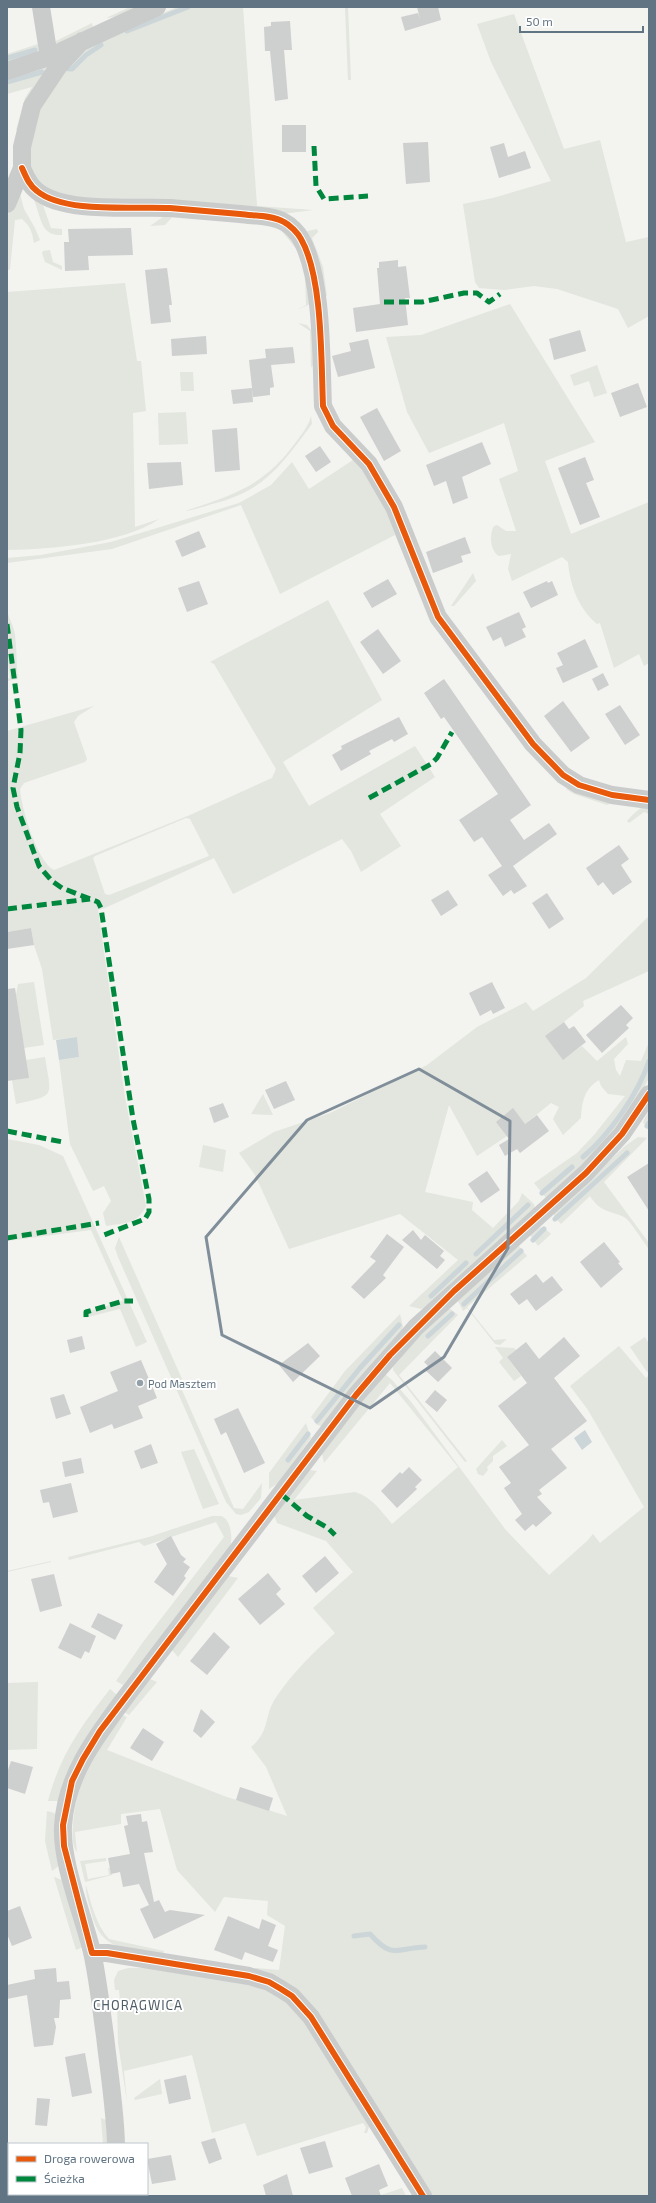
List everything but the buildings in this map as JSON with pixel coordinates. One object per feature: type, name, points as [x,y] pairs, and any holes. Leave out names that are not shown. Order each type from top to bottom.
[{"type":"street","points":[[41,7],[49,57]]},
{"type":"street","points":[[7,71],[49,57],[157,7]]},
{"type":"street","points":[[7,204],[22,168],[22,147],[32,106],[58,67],[82,41]]},
{"type":"street","points":[[22,168],[28,182],[37,191],[63,203],[91,206],[170,208],[264,216],[285,222],[294,230],[307,252],[315,286],[323,406],[327,418],[369,464],[381,482],[402,526],[438,616],[533,744],[563,775],[593,791],[649,800]]},
{"type":"street","points":[[116,2143],[112,2093],[92,1953],[64,1846],[63,1826],[72,1781],[83,1759],[100,1731],[356,1395],[390,1355],[454,1291],[586,1173],[622,1134],[649,1094]]},
{"type":"street","points":[[92,1953],[107,1953],[256,1977],[269,1982],[292,1996],[321,2032],[423,2196]]},
{"type":"highlighted area","points":[[419,1069],[510,1121],[508,1248],[444,1357],[370,1408],[222,1335],[206,1237],[307,1120]]},
{"type":"shaded area","points":[[130,7],[139,7],[114,17],[106,18]]},
{"type":"shaded area","points":[[177,7],[243,7],[257,206],[313,210],[282,214],[64,198],[32,177],[26,149],[37,106],[77,56],[92,45]]},
{"type":"shaded area","points":[[345,7],[348,7],[351,80],[348,80]]},
{"type":"shaded area","points":[[514,14],[564,149],[600,140],[626,242],[649,237],[649,316],[628,328],[618,309],[557,289],[534,286],[504,290],[479,288],[475,282],[463,204],[493,198],[551,181],[491,62],[477,24]]},
{"type":"shaded area","points":[[92,23],[93,28],[57,44],[54,42]]},
{"type":"shaded area","points":[[38,44],[39,50],[36,53],[9,62],[7,60],[7,54]]},
{"type":"shaded area","points":[[48,65],[18,130],[16,130],[25,98],[32,87],[7,94],[7,78]]},
{"type":"shaded area","points":[[20,194],[24,209],[40,240],[34,243],[29,227],[22,219],[15,220],[10,269],[7,271],[7,216]]},
{"type":"shaded area","points":[[33,198],[69,212],[60,211],[43,205],[51,228],[62,229],[62,235],[54,235],[45,228]]},
{"type":"shaded area","points":[[175,212],[261,220],[284,231],[297,246],[301,257],[306,272],[310,304],[297,310],[306,305],[305,275],[297,250],[281,230],[258,221],[175,214],[165,225],[150,226],[167,214]]},
{"type":"shaded area","points":[[317,229],[318,232],[312,238],[323,267],[327,296],[323,294],[303,232]]},
{"type":"shaded area","points":[[50,250],[53,262],[62,266],[62,270],[45,262],[42,253],[43,251]]},
{"type":"shaded area","points":[[125,283],[137,361],[141,361],[146,411],[133,413],[135,527],[159,519],[144,527],[107,540],[86,544],[7,550],[7,292]]},
{"type":"shaded area","points":[[510,304],[595,442],[545,461],[571,534],[649,502],[649,663],[644,666],[639,654],[614,668],[600,623],[597,624],[580,604],[573,588],[568,562],[562,557],[512,581],[508,569],[511,554],[499,556],[496,554],[491,542],[491,533],[494,526],[497,525],[506,531],[516,531],[499,479],[518,471],[504,423],[429,453],[407,412],[386,337],[421,335]]},
{"type":"shaded area","points":[[298,323],[307,325],[312,331],[313,365],[311,368],[310,331]]},
{"type":"shaded area","points":[[597,365],[607,393],[594,397],[589,381],[574,386],[570,375]]},
{"type":"shaded area","points":[[180,372],[193,372],[194,391],[181,391]]},
{"type":"shaded area","points":[[186,412],[188,444],[159,445],[158,413]]},
{"type":"shaded area","points":[[311,416],[312,424],[291,452],[281,464],[259,484],[230,499],[185,511],[234,493],[260,479],[284,457],[309,423]]},
{"type":"shaded area","points":[[356,458],[366,468],[459,653],[456,656],[431,621],[395,535],[280,594],[241,505],[112,549],[7,563],[7,558],[41,555],[111,542],[239,503],[271,485],[292,462],[309,489]]},
{"type":"shaded area","points":[[473,573],[476,581],[454,606],[451,606]]},
{"type":"shaded area","points":[[328,600],[382,700],[283,762],[309,806],[415,746],[435,777],[380,814],[401,846],[361,872],[351,851],[342,839],[233,894],[214,858],[98,910],[125,1097],[146,1206],[139,1216],[130,1222],[106,1226],[103,1213],[111,1201],[104,1186],[93,1191],[70,1144],[59,1060],[79,1057],[77,1037],[53,1040],[42,969],[34,945],[31,928],[7,932],[7,731],[94,706],[78,716],[74,722],[87,759],[85,762],[24,783],[20,789],[23,808],[36,846],[48,865],[54,870],[190,815],[272,778],[276,769],[214,664],[210,662]],"holes":[[[186,818],[190,819],[209,856],[109,895],[105,894],[93,858],[95,856]]]},
{"type":"shaded area","points":[[7,609],[15,635],[18,679],[7,681],[7,679],[10,678],[7,654]]},
{"type":"shaded area","points":[[570,787],[614,802],[607,805],[574,794],[566,789]]},
{"type":"shaded area","points":[[649,804],[649,814],[644,812],[629,823],[627,821],[642,807]]},
{"type":"shaded area","points":[[649,916],[649,971],[583,1001],[584,1006],[546,1036],[563,1059],[582,1046],[597,1061],[626,1037],[628,1044],[614,1059],[616,1070],[620,1076],[626,1060],[641,1061],[649,1042],[649,1078],[631,1112],[618,1129],[547,1199],[534,1183],[577,1153],[594,1135],[625,1096],[608,1094],[601,1086],[599,1080],[590,1087],[585,1096],[581,1118],[563,1135],[553,1119],[559,1107],[551,1103],[525,1124],[477,1156],[449,1105],[425,1192],[473,1202],[472,1210],[493,1228],[519,1201],[522,1193],[534,1204],[535,1209],[428,1306],[421,1309],[409,1306],[458,1260],[400,1214],[289,1249],[255,1175],[239,1153],[274,1132],[330,1113],[427,1065],[477,1027],[526,1002],[533,1011],[586,978]]},
{"type":"shaded area","points":[[34,982],[44,1045],[24,1048],[16,995],[18,984]]},
{"type":"shaded area","points":[[77,1037],[79,1057],[59,1060],[56,1040]]},
{"type":"shaded area","points":[[45,1057],[49,1080],[48,1092],[45,1096],[16,1104],[12,1080],[28,1078],[26,1060]]},
{"type":"shaded area","points":[[263,1094],[273,1115],[251,1114]]},
{"type":"shaded area","points":[[649,1110],[649,1131],[643,1122]]},
{"type":"shaded area","points":[[638,1137],[647,1138],[604,1182],[649,1243],[649,1249],[627,1219],[602,1208],[590,1196],[561,1224],[554,1217],[554,1213],[625,1146]]},
{"type":"shaded area","points":[[7,1139],[39,1145],[63,1156],[147,1342],[136,1347],[120,1309],[84,1318],[86,1312],[123,1301],[91,1230],[7,1241]]},
{"type":"shaded area","points":[[203,1145],[226,1150],[223,1172],[199,1167]]},
{"type":"shaded area","points":[[543,1227],[551,1234],[538,1246],[530,1235],[537,1228]]},
{"type":"shaded area","points":[[119,1237],[182,1379],[178,1381],[234,1508],[243,1509],[262,1483],[261,1498],[249,1512],[241,1515],[236,1514],[226,1502],[118,1257],[115,1248]]},
{"type":"shaded area","points":[[518,1245],[527,1256],[467,1307],[494,1340],[507,1339],[500,1345],[495,1344],[467,1308],[463,1311],[458,1301]]},
{"type":"shaded area","points":[[449,1308],[458,1315],[399,1375],[467,1461],[465,1462],[393,1370],[393,1367],[420,1334]]},
{"type":"shaded area","points":[[400,1314],[403,1327],[401,1332],[322,1426],[317,1425],[311,1417],[345,1371]]},
{"type":"shaded area","points":[[645,1337],[649,1344],[649,1371],[647,1372],[630,1347]]},
{"type":"shaded area","points":[[619,1346],[646,1378],[649,1375],[649,2196],[431,2196],[345,2056],[255,1970],[256,1968],[279,1970],[285,1926],[267,1915],[268,1901],[224,1897],[215,1912],[177,1870],[160,1809],[121,1814],[121,1824],[75,1832],[77,1852],[73,1843],[73,1828],[78,1794],[83,1780],[97,1753],[122,1715],[127,1717],[107,1750],[224,1796],[287,1816],[266,1767],[251,1747],[261,1736],[272,1705],[288,1681],[335,1633],[313,1608],[353,1572],[326,1541],[277,1523],[274,1515],[309,1470],[317,1471],[294,1500],[355,1492],[371,1501],[380,1509],[392,1524],[458,1467],[390,1383],[324,1463],[322,1454],[354,1409],[385,1374],[412,1403],[505,1529],[549,1575],[593,1534],[600,1543],[644,1507],[588,1410],[570,1386]]},
{"type":"shaded area","points":[[495,1347],[514,1348],[516,1350],[507,1357],[521,1376],[514,1381],[499,1362],[503,1358]]},
{"type":"shaded area","points":[[306,1423],[311,1438],[278,1483],[269,1489],[269,1473]]},
{"type":"shaded area","points":[[585,1430],[592,1442],[582,1450],[574,1438]]},
{"type":"shaded area","points":[[502,1440],[507,1446],[493,1456],[493,1461],[487,1467],[488,1470],[483,1476],[478,1474],[476,1469]]},
{"type":"shaded area","points":[[194,1449],[219,1504],[203,1509],[181,1452]]},
{"type":"shaded area","points":[[212,1516],[221,1516],[227,1521],[231,1534],[230,1547],[123,1685],[116,1681],[143,1642],[224,1537],[216,1522],[144,1546],[139,1542],[69,1560],[68,1557],[149,1537]]},
{"type":"shaded area","points":[[51,1562],[7,1572],[7,1571]]},
{"type":"shaded area","points":[[228,1576],[238,1578],[178,1657],[172,1650]]},
{"type":"shaded area","points":[[150,1679],[157,1682],[129,1715],[124,1712]]},
{"type":"shaded area","points":[[38,1682],[37,1749],[7,1750],[7,1683]]},
{"type":"shaded area","points":[[110,1689],[117,1695],[59,1801],[48,1801],[53,1784],[65,1755],[81,1729]]},
{"type":"shaded area","points":[[47,1811],[54,1813],[56,1816],[60,1865],[52,1871],[45,1841]]},
{"type":"shaded area","points":[[106,1858],[106,1861],[85,1864],[88,1879],[109,1875],[108,1868],[110,1868],[112,1875],[85,1882],[80,1861]]},
{"type":"shaded area","points":[[54,1877],[62,1880],[83,1947],[76,1950]]},
{"type":"shaded area","points":[[86,1885],[97,1921],[109,1939],[164,1951],[163,1954],[127,1949],[109,1942],[102,1935],[96,1925],[87,1898]]},
{"type":"shaded area","points":[[128,1968],[149,1968],[247,1983],[279,1994],[301,2015],[367,2123],[369,2127],[367,2133],[364,2133],[366,2127],[363,2123],[257,2156],[245,2123],[212,2133],[192,2055],[124,2071],[127,2102],[118,2043],[117,2001],[120,2000],[119,1990],[115,1990],[114,1980],[118,1971]]},
{"type":"shaded area","points":[[160,2079],[162,2094],[135,2100],[134,2098]]},
{"type":"shaded area","points":[[101,2118],[106,2120],[108,2143],[103,2143]]},
{"type":"shaded area","points":[[402,2188],[406,2196],[378,2196]]},
{"type":"waterway","points":[[127,31],[188,7]]},
{"type":"waterway","points":[[69,69],[72,69],[86,55],[101,45]]},
{"type":"waterway","points":[[8,58],[35,50]]},
{"type":"waterway","points":[[7,82],[42,72]]},
{"type":"waterway","points":[[583,1157],[602,1138],[630,1101],[638,1087],[649,1061]]},
{"type":"waterway","points":[[555,1219],[627,1153]]},
{"type":"waterway","points":[[542,1193],[572,1167]]},
{"type":"waterway","points":[[476,1254],[528,1205]]},
{"type":"waterway","points":[[533,1240],[544,1229]]},
{"type":"waterway","points":[[464,1304],[521,1251]]},
{"type":"waterway","points":[[431,1296],[466,1263]]},
{"type":"waterway","points":[[428,1336],[452,1314]]},
{"type":"waterway","points":[[317,1421],[360,1368],[399,1325]]},
{"type":"waterway","points":[[288,1460],[308,1434]]},
{"type":"waterway","points":[[354,1936],[370,1934],[384,1947],[395,1951],[425,1947]]},
{"type":"marked path","points":[[314,146],[316,186],[324,199],[368,196]]},
{"type":"marked path","points":[[384,302],[422,302],[464,293],[477,293],[489,302],[500,294]]},
{"type":"marked path","points":[[7,624],[21,730],[20,753],[13,788],[17,807],[39,866],[52,881],[62,888],[98,902],[101,908],[133,1119],[149,1199],[149,1212],[145,1219],[104,1235]]},
{"type":"marked path","points":[[369,798],[431,764],[437,758],[452,732]]},
{"type":"marked path","points":[[7,909],[90,899]]},
{"type":"marked path","points":[[7,1131],[63,1142]]},
{"type":"marked path","points":[[7,1238],[99,1223]]},
{"type":"marked path","points":[[86,1317],[86,1312],[123,1301],[133,1301]]},
{"type":"marked path","points":[[281,1494],[307,1516],[328,1528],[335,1535]]},
{"type":"cycle path","points":[[22,168],[26,178],[34,189],[49,198],[65,203],[100,207],[170,208],[263,216],[279,220],[294,229],[301,239],[308,255],[317,297],[320,320],[323,406],[333,426],[369,464],[394,507],[438,617],[533,744],[563,775],[579,785],[612,795],[649,800]]},
{"type":"cycle path","points":[[423,2196],[311,2017],[292,1996],[269,1982],[249,1976],[107,1953],[92,1953],[64,1846],[63,1825],[72,1781],[100,1731],[356,1395],[390,1355],[454,1291],[586,1173],[622,1134],[649,1094]]},
{"type":"place","name":"Pod Masztem","points":[[140,1383]]},
{"type":"district","name":"CHORĄGWICA","points":[[138,2005]]}]
